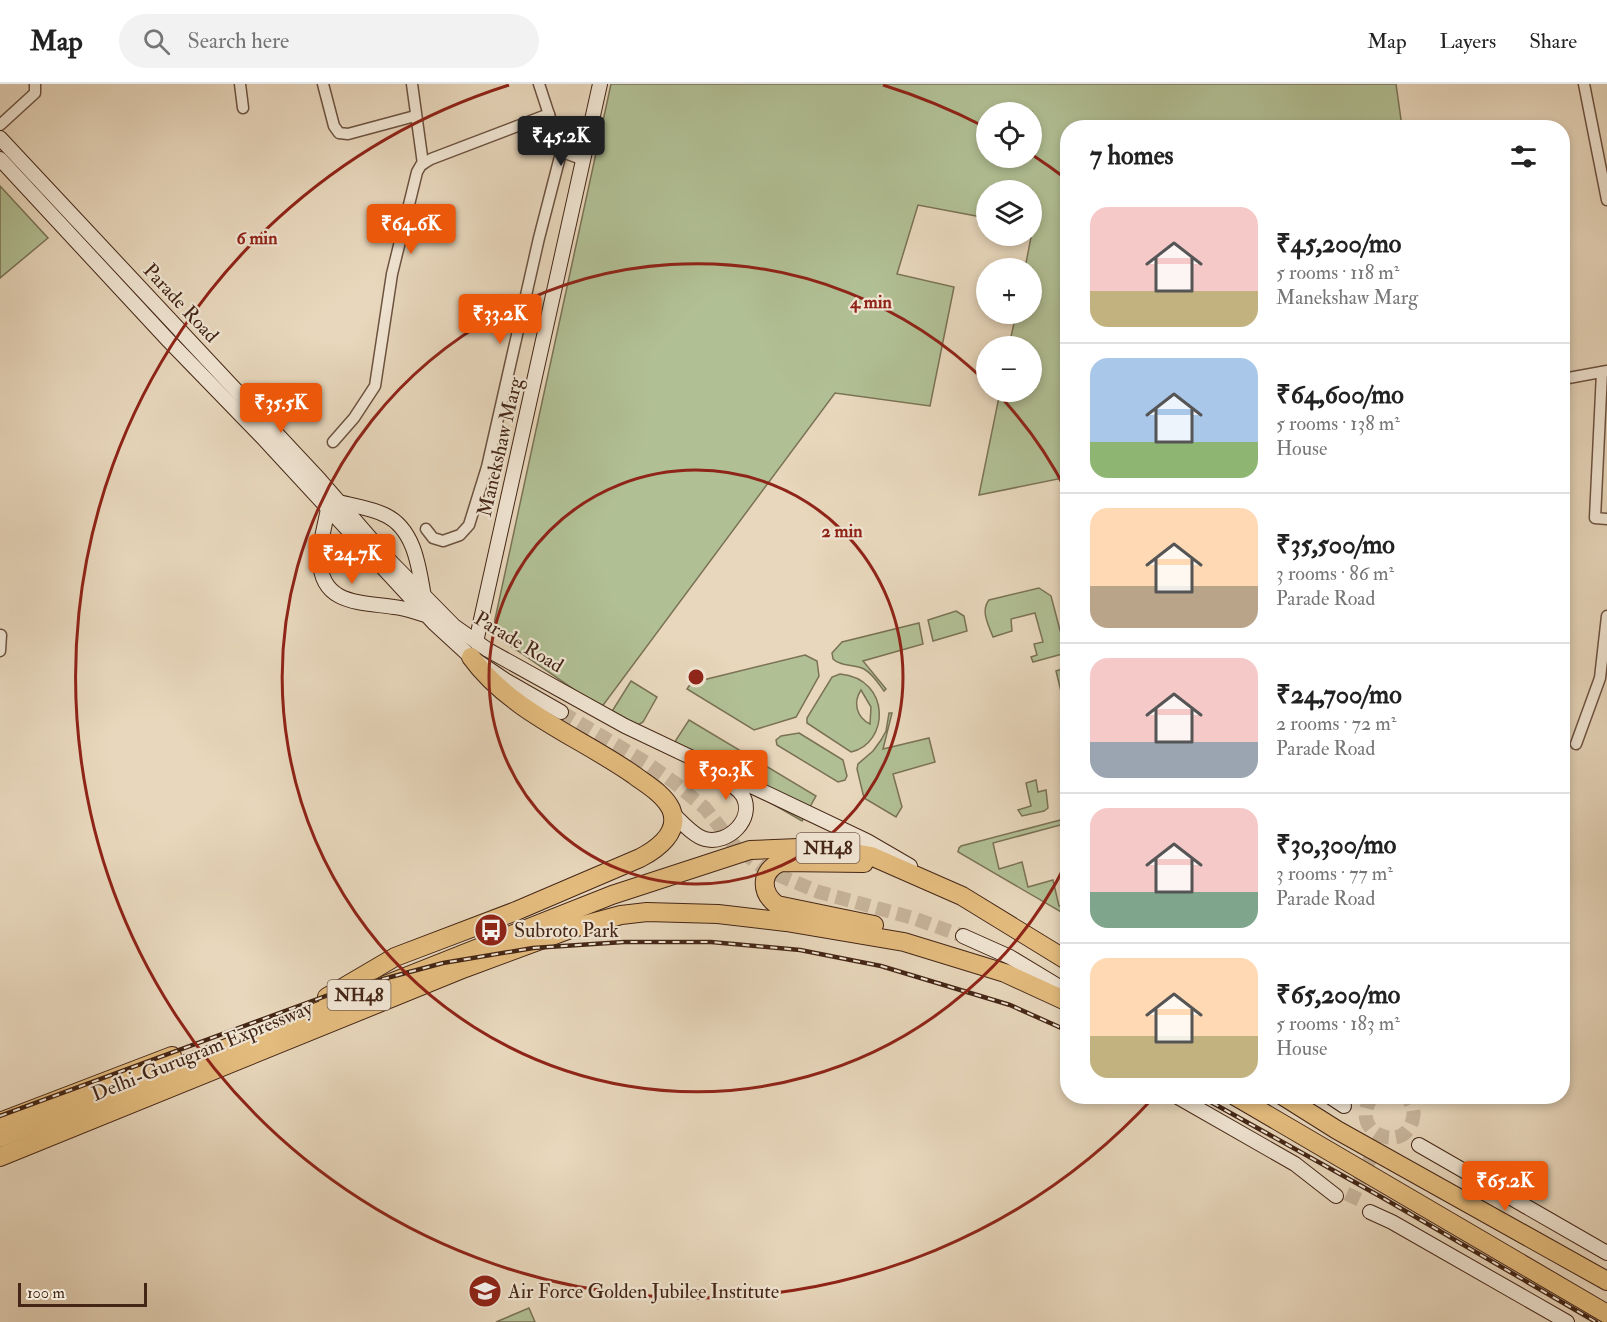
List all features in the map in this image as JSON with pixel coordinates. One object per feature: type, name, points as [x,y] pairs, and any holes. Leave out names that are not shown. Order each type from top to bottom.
[{"type":"highway","points":[[0,1122],[329,996],[395,957],[516,911],[640,858],[658,848],[667,837],[672,825],[672,813],[662,797],[603,754],[520,704],[483,672],[473,650]]},
{"type":"highway","name":"Delhi-Gurugram Expressway","points":[[0,1138],[612,895],[720,859],[750,850],[822,847],[883,861]]},
{"type":"highway","points":[[883,861],[781,862],[775,864],[766,873],[765,891],[771,901],[777,905],[896,931],[972,962]]},
{"type":"highway","name":"NH48","points":[[883,861],[932,881],[999,917],[1060,956]]},
{"type":"highway","name":"Delhi-Gurugram Expressway","points":[[0,1157],[465,968],[573,928],[621,915],[647,912],[718,915],[786,922],[904,942],[972,962]]},
{"type":"highway","name":"NH48","points":[[972,962],[1060,998]]},
{"type":"highway","points":[[1249,1104],[1607,1314]]},
{"type":"highway","points":[[1296,1104],[1337,1130],[1607,1281]]},
{"type":"street","points":[[0,124],[35,93],[35,84]]},
{"type":"street","points":[[240,84],[243,108]]},
{"type":"street","points":[[323,84],[334,126],[339,133],[348,134],[415,116]]},
{"type":"street","points":[[412,84],[423,164]]},
{"type":"street","points":[[539,84],[562,149],[571,156],[584,160]]},
{"type":"street","name":"Manekshaw Marg","points":[[473,650],[600,84]]},
{"type":"street","points":[[1584,84],[1607,200]]},
{"type":"street","points":[[333,442],[354,418],[375,386],[392,274],[417,172],[431,159],[549,114]]},
{"type":"street","name":"Parade Road","points":[[0,138],[133,280],[334,506],[426,615],[473,650],[505,680],[561,712]]},
{"type":"street","points":[[426,529],[433,538],[443,541],[460,535],[469,525],[487,467],[539,238],[562,149]]},
{"type":"street","name":"Parade Road","points":[[0,159],[264,439],[454,626],[473,650],[867,842],[932,881]]},
{"type":"street","points":[[122,291],[133,280]]},
{"type":"street","points":[[1570,378],[1604,372],[1595,518],[1607,519]]},
{"type":"street","points":[[424,597],[415,554],[409,538],[397,524],[377,512],[334,506],[320,561],[321,572],[327,585],[338,596],[351,602],[396,607],[426,615]]},
{"type":"street","points":[[1576,744],[1600,678],[1606,643],[1607,616]]},
{"type":"street","points":[[0,651],[2,635]]},
{"type":"street","points":[[672,813],[700,836],[705,839],[714,839],[726,836],[738,829],[742,823],[745,808],[742,795],[736,789],[674,749]]},
{"type":"street","points":[[963,936],[1010,957],[1060,987]]},
{"type":"street","points":[[1190,1104],[1295,1164],[1336,1196]]},
{"type":"street","points":[[1419,1145],[1607,1253]]},
{"type":"street","points":[[1370,1212],[1392,1222],[1567,1322]]},
{"type":"green space","points":[[611,84],[1396,84],[1401,120],[1060,120],[1060,479],[979,495],[998,402],[1042,402],[1042,336],[1011,336],[1014,324],[1042,324],[1042,258],[1027,258],[1029,246],[1042,246],[1042,180],[976,180],[976,216],[918,205],[897,274],[954,287],[930,406],[835,393],[601,708],[492,633]]},
{"type":"green space","points":[[0,186],[48,238],[0,278]]},
{"type":"green space","points":[[1039,588],[1051,596],[1060,630],[1060,655],[1033,662],[1031,657],[1037,655],[1034,644],[1043,642],[1035,613],[1011,619],[1012,631],[993,637],[985,609],[989,600]]},
{"type":"green space","points":[[956,611],[964,616],[967,631],[933,641],[928,620]]},
{"type":"green space","points":[[919,623],[923,644],[863,661],[886,689],[884,691],[873,676],[864,669],[833,659],[832,653],[842,642]]},
{"type":"green space","points":[[805,655],[817,661],[819,676],[796,717],[754,730],[687,689],[691,683]]},
{"type":"green space","points":[[1060,670],[1060,687],[1056,671]]},
{"type":"green space","points":[[840,674],[857,678],[869,687],[876,699],[879,712],[878,725],[873,737],[864,747],[851,752],[807,723],[807,718],[832,677]],"holes":[[[861,690],[871,707],[870,724],[865,721],[857,709],[857,699]]]},
{"type":"green space","points":[[631,681],[657,697],[643,722],[638,725],[611,713]]},
{"type":"green space","points":[[889,713],[892,713],[883,749],[929,738],[935,762],[893,774],[902,807],[896,817],[864,798],[857,769],[858,764],[873,751],[881,740],[886,731]]},
{"type":"green space","points":[[689,720],[816,796],[802,821],[678,749],[676,740]]},
{"type":"green space","points":[[799,733],[843,760],[847,776],[845,780],[838,782],[777,745],[776,740],[781,736]]},
{"type":"green space","points":[[1036,780],[1038,792],[1046,790],[1048,808],[1022,816],[1018,810],[1031,806],[1026,783]]},
{"type":"green space","points":[[1060,820],[1060,825],[993,843],[999,869],[1022,862],[1028,887],[1053,880],[1060,911],[958,852],[961,846]]},
{"type":"green space","points":[[529,1308],[535,1322],[496,1322]]},
{"type":"tunnel","points":[[561,712],[647,763],[675,783],[705,808],[734,845],[766,870],[819,892],[913,918],[963,936]]},
{"type":"tunnel","points":[[1369,1104],[1366,1109],[1366,1120],[1372,1129],[1390,1138],[1400,1136],[1408,1130],[1414,1112],[1411,1104]]},
{"type":"tunnel","points":[[1350,1203],[1377,1144]]},
{"type":"railway","points":[[0,1116],[342,990],[443,963],[533,948],[624,942],[711,942],[800,950],[881,966],[1010,1005],[1060,1027]]},
{"type":"railway","points":[[1214,1104],[1383,1198],[1596,1322]]},
{"type":"place","name":"Subroto Park","points":[[491,930]]},
{"type":"place","name":"Air Force Golden Jubilee Institute","points":[[485,1291]]}]
